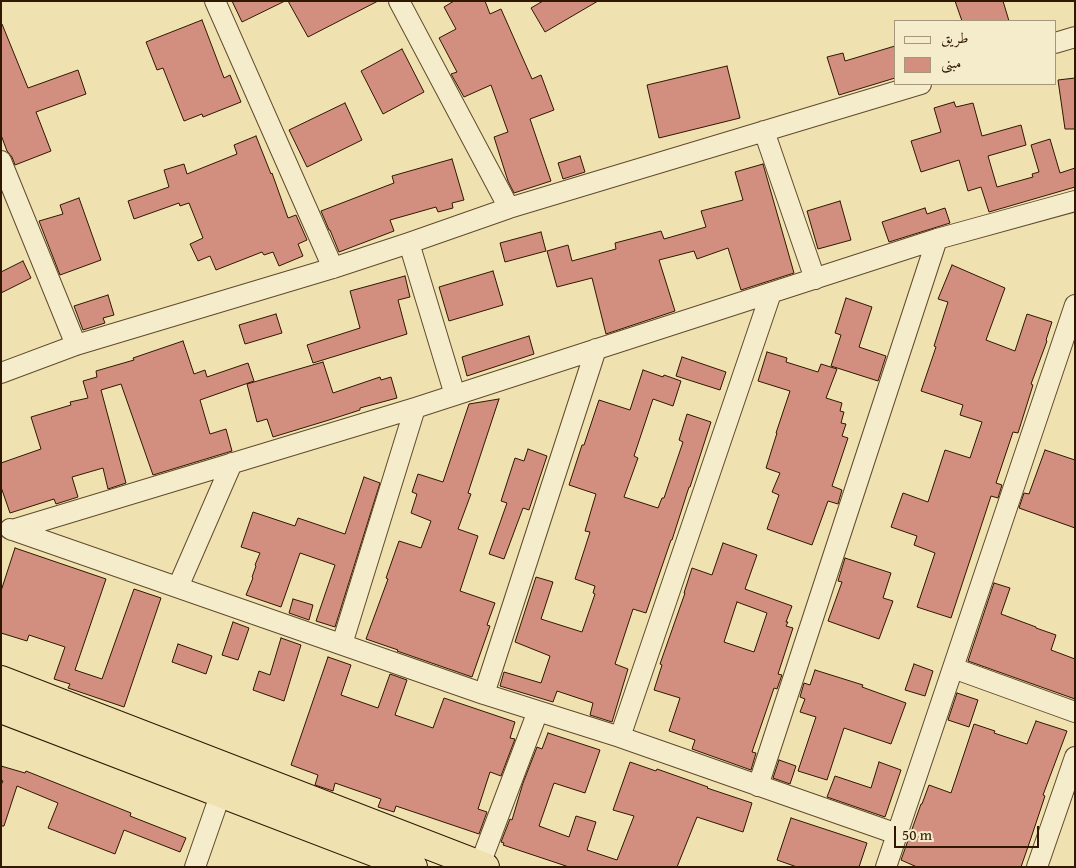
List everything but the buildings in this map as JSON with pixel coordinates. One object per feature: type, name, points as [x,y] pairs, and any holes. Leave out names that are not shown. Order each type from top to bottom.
[{"type":"highway","points":[[1,680],[413,867]]},
{"type":"highway","points":[[1,709],[481,866]]},
{"type":"street","points":[[215,1],[333,268]]},
{"type":"street","points":[[399,1],[509,208]]},
{"type":"street","points":[[1056,43],[1075,37]]},
{"type":"street","points":[[1,373],[76,345],[333,268],[509,208],[918,85]]},
{"type":"street","points":[[764,131],[815,278]]},
{"type":"street","points":[[1,161],[76,345]]},
{"type":"street","points":[[7,528],[415,408],[937,239],[1075,201]]},
{"type":"street","points":[[758,786],[937,239]]},
{"type":"street","points":[[409,243],[455,395]]},
{"type":"street","points":[[620,737],[771,293]]},
{"type":"street","points":[[886,867],[1074,312]]},
{"type":"street","points":[[484,694],[596,349]]},
{"type":"street","points":[[342,644],[415,408]]},
{"type":"street","points":[[178,587],[232,463]]},
{"type":"street","points":[[7,528],[484,694],[620,737],[897,834]]},
{"type":"street","points":[[953,668],[1075,712]]},
{"type":"street","points":[[481,866],[538,711]]},
{"type":"street","points":[[1037,867],[1075,757]]},
{"type":"street","points":[[195,867],[225,781]]}]
